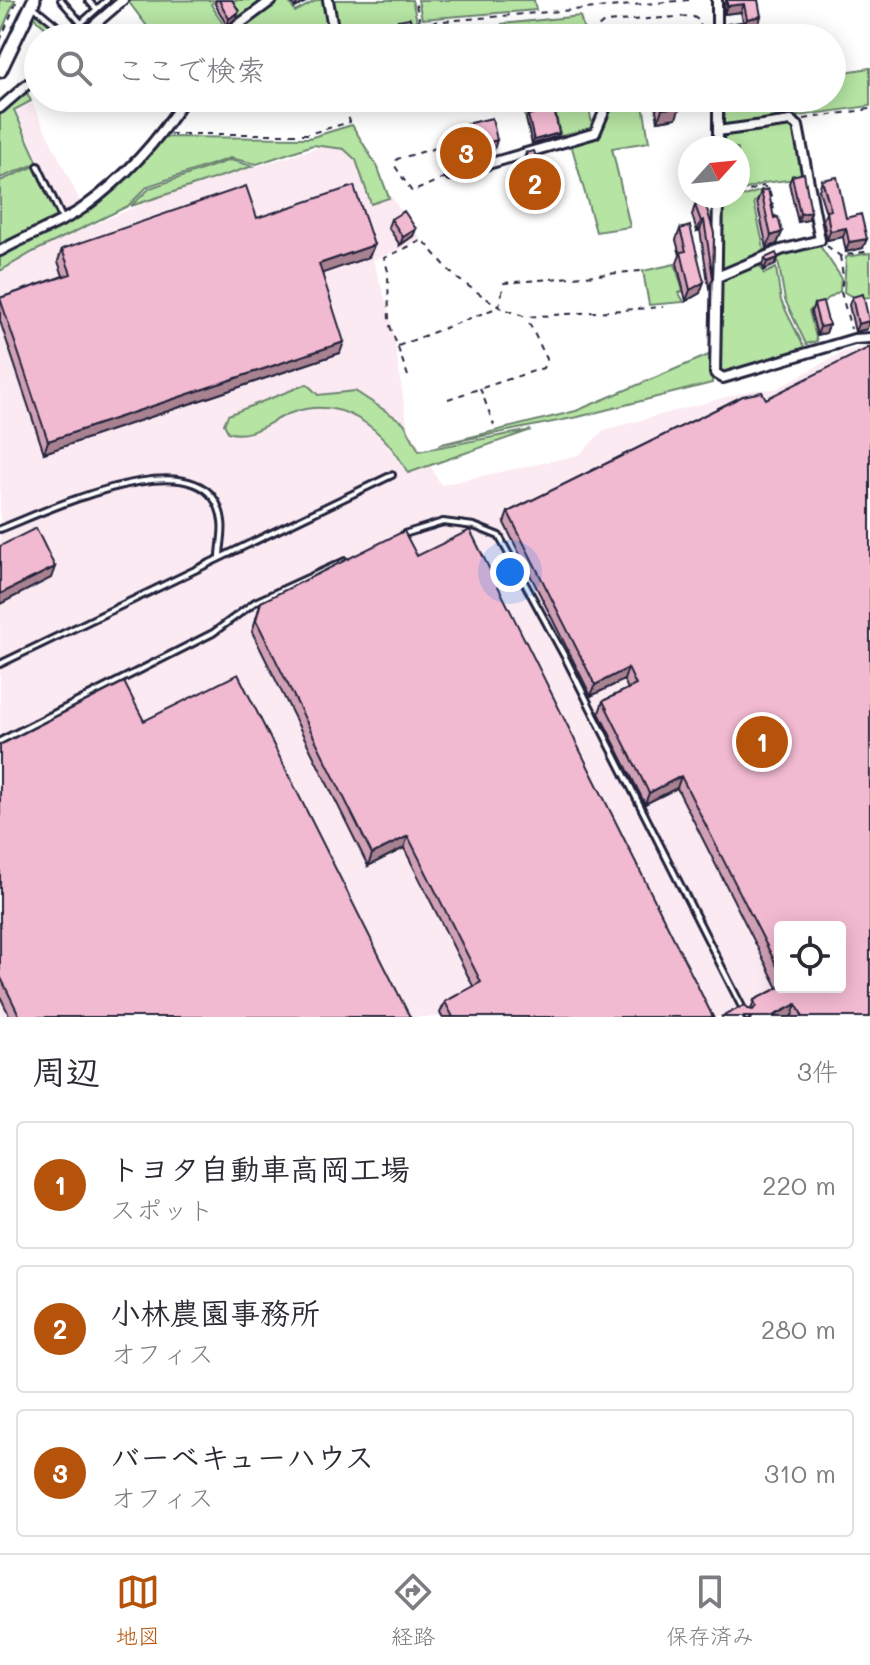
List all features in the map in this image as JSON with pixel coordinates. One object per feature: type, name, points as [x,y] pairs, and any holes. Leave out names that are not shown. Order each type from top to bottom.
[{"type":"street","points":[[95,24],[123,0]]},
{"type":"street","points":[[239,24],[272,0]]},
{"type":"street","points":[[328,0],[332,24]]},
{"type":"street","points":[[717,0],[717,24]]},
{"type":"street","points":[[0,71],[33,2]]},
{"type":"street","points":[[0,108],[24,87]]},
{"type":"street","points":[[0,251],[82,209],[143,154],[175,112]]},
{"type":"street","points":[[450,175],[595,133],[604,112]]},
{"type":"street","points":[[718,112],[718,136]]},
{"type":"street","points":[[717,277],[781,250],[820,240],[798,126],[791,121],[718,131]]},
{"type":"street","points":[[718,208],[715,373],[723,378],[854,339],[870,338]]},
{"type":"lane","points":[[61,0],[81,23],[107,0]]},
{"type":"lane","points":[[88,0],[96,9]]},
{"type":"lane","points":[[33,2],[56,24]]},
{"type":"lane","points":[[38,166],[62,219]]},
{"type":"lane","points":[[0,664],[392,475]]},
{"type":"lane","points":[[0,529],[105,489],[170,478],[200,486],[216,505],[222,520],[220,557]]},
{"type":"lane","points":[[402,534],[443,522],[474,526],[499,536],[565,657],[747,1017]]},
{"type":"lane","points":[[0,741],[213,633],[255,602],[349,559]]},
{"type":"path","points":[[0,41],[17,0]]},
{"type":"path","points":[[415,0],[420,23]]},
{"type":"path","points":[[411,24],[690,0]]},
{"type":"path","points":[[602,24],[692,16],[700,24]]},
{"type":"path","points":[[791,121],[870,109]]},
{"type":"path","points":[[161,133],[308,134],[350,122],[347,112]]},
{"type":"path","points":[[443,146],[450,175],[412,192],[395,166],[397,159],[443,146]]},
{"type":"path","points":[[750,191],[763,186],[769,189],[777,221]]},
{"type":"path","points":[[408,376],[389,323],[388,271],[384,258],[423,240],[455,277],[499,307],[526,317],[663,307]]},
{"type":"path","points":[[820,240],[840,256],[843,276],[841,292],[854,339]]},
{"type":"path","points":[[840,256],[870,251]]},
{"type":"path","points":[[499,307],[504,283],[641,271]]},
{"type":"path","points":[[397,346],[499,307]]},
{"type":"path","points":[[448,399],[543,368],[547,359],[526,317]]},
{"type":"path","points":[[479,387],[494,425]]},
{"type":"shaded area","points":[[24,107],[24,112],[36,112],[81,203],[63,212],[16,111]]},
{"type":"shaded area","points":[[349,138],[422,240],[373,260],[391,318],[407,424],[441,485],[579,455],[604,430],[753,390],[776,389],[843,352],[870,345],[870,1017],[0,1017],[0,274],[30,252],[161,196]]},
{"type":"green space","points":[[0,0],[15,0],[0,35]]},
{"type":"green space","points":[[218,0],[211,4],[223,24],[145,24],[128,1]]},
{"type":"green space","points":[[229,0],[265,0],[240,18]]},
{"type":"green space","points":[[280,0],[288,0],[295,12],[317,0],[325,0],[329,24],[245,24]]},
{"type":"green space","points":[[331,0],[412,0],[417,21],[387,24],[335,24]]},
{"type":"green space","points":[[418,0],[534,0],[536,10],[422,19]]},
{"type":"green space","points":[[35,11],[51,24],[41,24],[32,16]]},
{"type":"green space","points":[[580,16],[582,24],[502,24]]},
{"type":"green space","points":[[870,68],[870,106],[846,109],[846,72]]},
{"type":"green space","points":[[24,93],[24,105],[14,110],[38,163],[0,178],[0,111]]},
{"type":"green space","points":[[524,112],[546,112],[525,117]]},
{"type":"green space","points":[[555,112],[590,112],[593,129],[561,138]]},
{"type":"green space","points":[[608,112],[644,112],[649,142],[612,148],[630,227],[596,232],[571,144],[597,137],[604,128]]},
{"type":"green space","points":[[722,112],[828,112],[722,127]]},
{"type":"green space","points":[[790,124],[795,128],[804,178],[750,188],[750,136],[722,136],[722,133]]},
{"type":"green space","points":[[352,125],[378,168],[389,198],[371,204],[356,160],[344,149],[313,145],[257,164],[230,158],[148,186],[128,206],[0,271],[0,257],[93,207],[165,137],[309,138]]},
{"type":"green space","points":[[230,160],[253,166],[131,206],[150,188]]},
{"type":"green space","points":[[35,166],[58,217],[0,247],[0,181]]},
{"type":"green space","points":[[763,190],[768,198],[754,202],[765,253],[721,271],[722,208],[750,208],[750,194]]},
{"type":"green space","points":[[818,243],[841,277],[840,291],[809,311],[817,341],[806,344],[785,300],[777,255]]},
{"type":"green space","points":[[870,253],[870,297],[856,299],[844,292],[846,257]]},
{"type":"green space","points":[[675,264],[683,291],[679,293],[684,302],[649,305],[643,271]]},
{"type":"green space","points":[[759,264],[764,274],[776,268],[781,301],[805,349],[724,373],[720,370],[722,280]]},
{"type":"green space","points":[[711,354],[712,383],[578,417],[438,445],[576,411]]},
{"type":"green space","points":[[307,384],[318,395],[355,391],[404,423],[419,451],[531,430],[408,473],[399,457],[375,430],[345,412],[328,408],[310,408],[291,413],[244,433],[228,432],[224,424],[228,415]]},
{"type":"building","points":[[219,0],[232,0],[239,11],[229,19]]},
{"type":"building","points":[[727,0],[758,0],[761,16],[747,19],[744,4],[727,6]]},
{"type":"building","points":[[410,18],[411,24],[399,24],[398,20]]},
{"type":"building","points":[[555,112],[559,133],[534,140],[528,115]]},
{"type":"building","points":[[492,118],[497,140],[459,151],[453,127]]},
{"type":"building","points":[[534,151],[549,197],[542,200],[526,153]]},
{"type":"building","points":[[804,173],[811,212],[800,214],[792,176]]},
{"type":"building","points":[[837,177],[846,218],[861,214],[867,239],[849,242],[846,228],[830,231],[827,211],[831,210],[822,180]]},
{"type":"building","points":[[246,186],[257,218],[354,186],[374,245],[319,264],[344,342],[48,441],[0,298],[71,274],[62,249]]},
{"type":"building","points":[[768,189],[774,218],[778,217],[782,232],[771,236],[761,191]]},
{"type":"building","points":[[696,208],[707,208],[714,233],[713,278],[704,220],[701,221]]},
{"type":"building","points":[[404,211],[416,229],[403,237],[391,219]]},
{"type":"building","points":[[690,226],[704,282],[690,290],[681,252],[686,251],[680,229]]},
{"type":"building","points":[[776,253],[778,258],[767,262],[765,258]]},
{"type":"building","points":[[863,294],[869,321],[858,324],[852,297]]},
{"type":"building","points":[[823,302],[829,325],[820,327],[814,304]]},
{"type":"building","points":[[870,347],[870,1017],[803,1017],[796,1004],[771,1017],[721,1017],[745,1005],[753,1010],[756,1006],[754,1000],[774,990],[774,993],[846,993],[846,921],[774,921],[774,960],[681,776],[649,793],[603,701],[636,685],[628,668],[595,685],[508,512],[743,396],[762,392],[766,399]]},
{"type":"building","points":[[36,528],[55,567],[0,594],[0,546]]},
{"type":"building","points":[[470,530],[713,1017],[453,1017],[445,1002],[481,982],[408,836],[372,854],[256,620],[261,602],[404,531],[417,556]]},
{"type":"building","points":[[238,674],[410,1017],[20,1017],[0,976],[0,745],[124,682],[144,721]]},
{"type":"place","name":"バーベキューハウス","points":[[466,153]]},
{"type":"place","name":"小林農園事務所","points":[[535,184]]},
{"type":"place","name":"トヨタ自動車高岡工場","points":[[762,742]]}]
